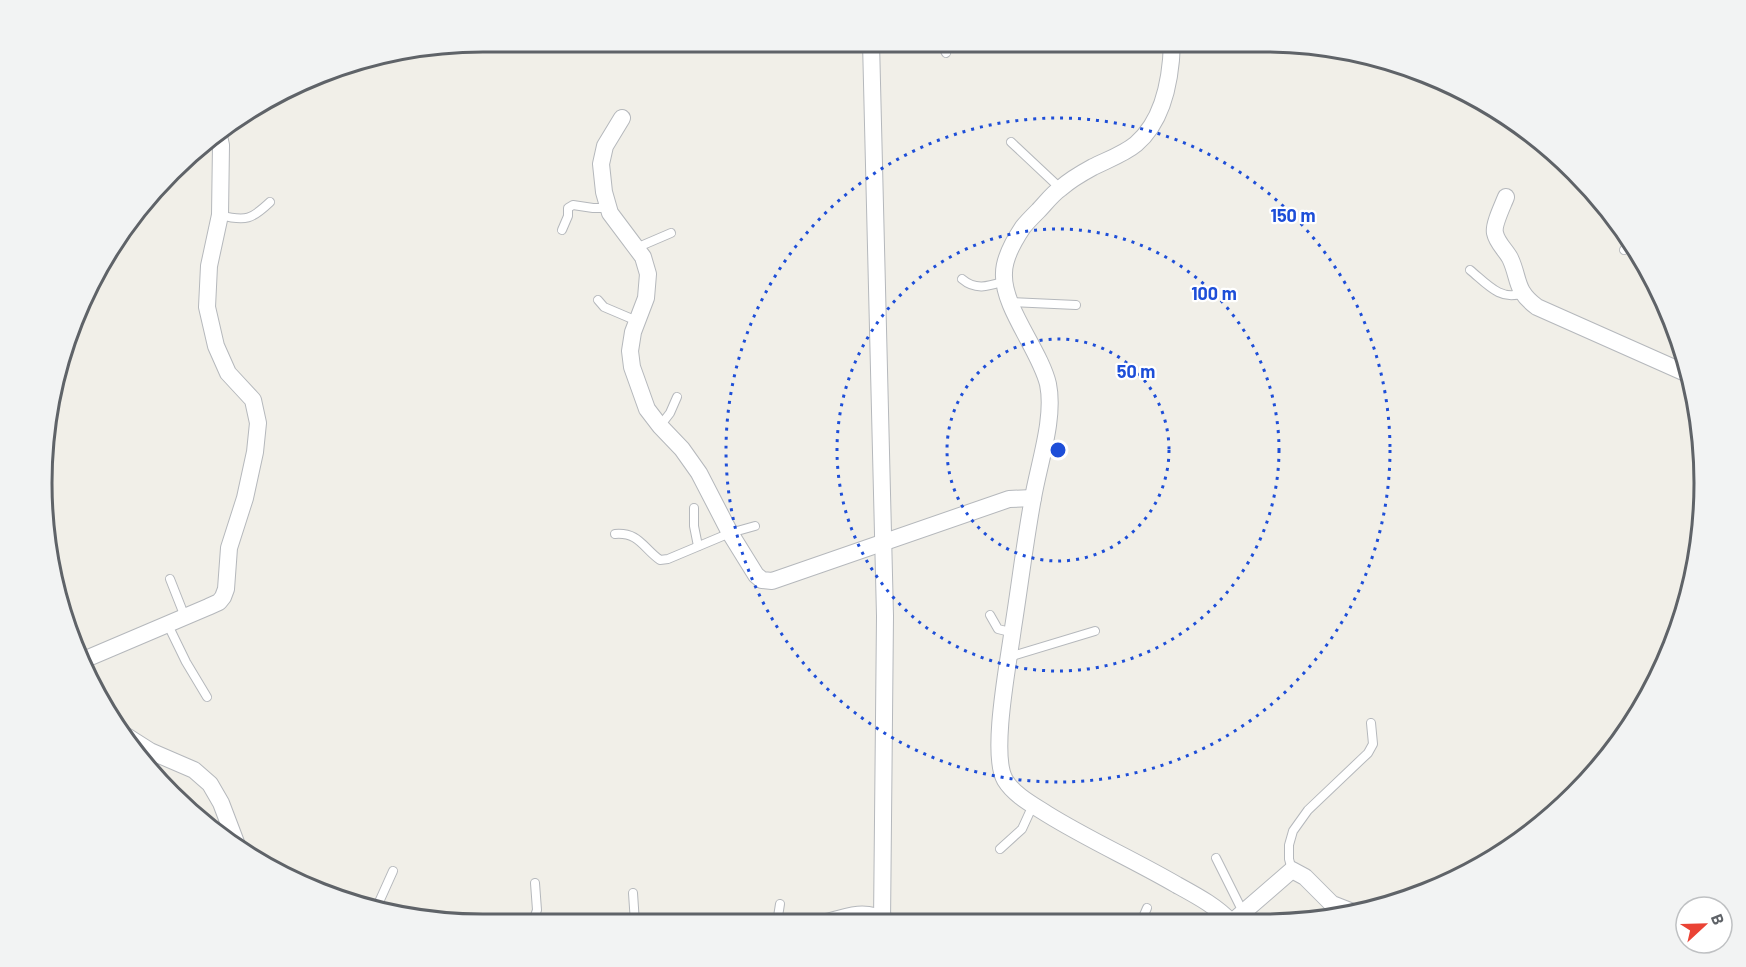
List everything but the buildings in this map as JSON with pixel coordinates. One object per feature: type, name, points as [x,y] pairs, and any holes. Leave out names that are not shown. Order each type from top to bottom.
[{"type":"street","points":[[871,52],[885,616],[885,914]]},
{"type":"street","points":[[1172,52],[1164,99],[1150,128],[1136,144],[1060,188],[1023,226],[1006,262],[1004,273],[1011,302],[1041,364],[1048,385],[1050,412],[1033,498],[1000,718],[1001,767],[1002,775],[1007,783],[1033,805],[1063,824],[1137,862],[1225,914]]},
{"type":"street","points":[[622,118],[605,146],[602,164],[604,192],[610,213],[643,257],[648,274],[645,298],[633,332],[630,351],[632,367],[647,409],[682,449],[699,473],[730,533],[756,575],[762,580],[772,580],[1009,499],[1033,498]]},
{"type":"street","points":[[89,658],[219,602],[226,589],[229,548],[245,498],[255,452],[258,423],[253,400],[228,373],[216,346],[207,307],[209,266],[220,215],[220,143]]},
{"type":"street","points":[[1506,197],[1494,233],[1500,245],[1509,255],[1522,293],[1529,301],[1537,307],[1678,368]]},
{"type":"street","points":[[143,747],[194,771],[210,784],[221,802],[233,834]]},
{"type":"street","points":[[1237,914],[1292,870],[1305,877],[1332,904],[1340,907]]},
{"type":"lane","points":[[1011,142],[1060,188]]},
{"type":"lane","points":[[220,215],[233,219],[247,219],[257,215],[270,202]]},
{"type":"lane","points":[[562,230],[568,216],[568,208],[573,205],[608,208]]},
{"type":"lane","points":[[636,248],[671,233]]},
{"type":"lane","points":[[1470,270],[1501,295],[1514,297],[1522,293]]},
{"type":"lane","points":[[962,279],[976,287],[1005,281]]},
{"type":"lane","points":[[598,300],[604,307],[637,321]]},
{"type":"lane","points":[[1011,302],[1076,305]]},
{"type":"lane","points":[[660,426],[670,413],[677,397]]},
{"type":"lane","points":[[694,508],[694,526],[698,546]]},
{"type":"lane","points":[[615,534],[626,533],[632,536],[660,560],[668,559],[730,533],[755,526]]},
{"type":"lane","points":[[170,579],[185,617]]},
{"type":"lane","points":[[990,615],[998,629],[1006,631],[1013,628]]},
{"type":"lane","points":[[168,625],[207,697]]},
{"type":"lane","points":[[1009,657],[1095,631]]},
{"type":"lane","points":[[1292,870],[1289,845],[1293,831],[1308,810],[1368,753],[1374,744],[1371,723]]},
{"type":"lane","points":[[1000,849],[1022,829],[1033,805]]},
{"type":"lane","points":[[1216,858],[1230,914]]},
{"type":"lane","points":[[379,902],[393,871]]},
{"type":"lane","points":[[535,883],[536,914]]},
{"type":"lane","points":[[633,894],[634,914]]},
{"type":"lane","points":[[778,914],[780,904]]},
{"type":"lane","points":[[1144,914],[1147,908]]}]
